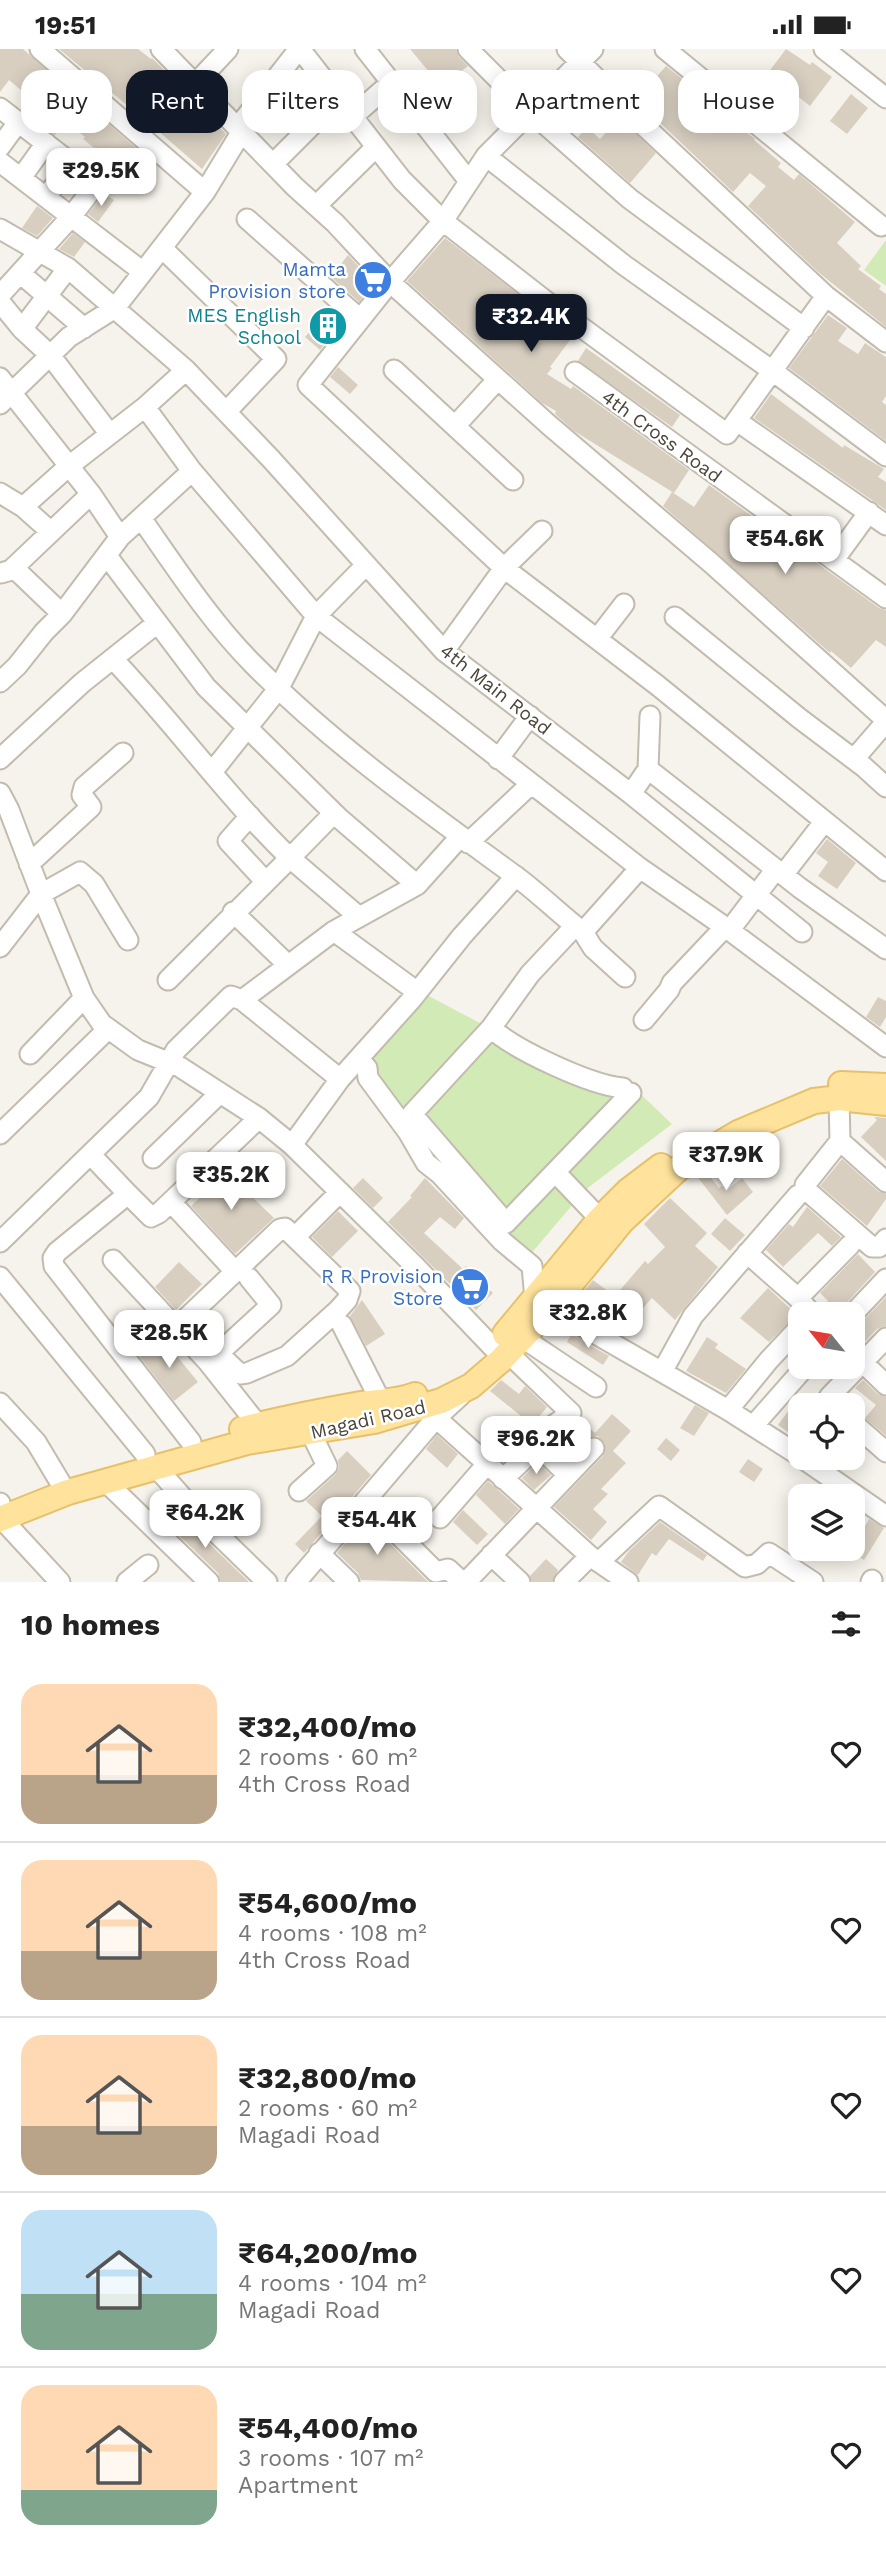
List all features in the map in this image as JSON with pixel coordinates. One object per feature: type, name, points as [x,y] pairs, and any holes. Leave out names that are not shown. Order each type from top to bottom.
[{"type":"main road","name":"Magadi Road","points":[[0,1502],[60,1482],[150,1460],[374,1421],[441,1401],[471,1386],[507,1349],[543,1303],[600,1219],[628,1191],[688,1146],[805,1088],[827,1083],[886,1086]]},
{"type":"main road","name":"Magadi Road","points":[[543,1303],[622,1221],[679,1168],[738,1133],[814,1101],[839,1098],[886,1103]]},
{"type":"main road","name":"Magadi Road","points":[[0,1518],[105,1481],[191,1442],[288,1417],[380,1400],[406,1398],[452,1379],[507,1349]]},
{"type":"street","points":[[40,49],[205,192]]},
{"type":"street","points":[[160,49],[180,70]]},
{"type":"street","points":[[209,70],[228,49]]},
{"type":"street","points":[[283,70],[300,49],[316,70]]},
{"type":"street","points":[[365,49],[382,70]]},
{"type":"street","points":[[468,49],[491,72]]},
{"type":"street","points":[[665,49],[881,226]]},
{"type":"street","points":[[824,49],[886,98]]},
{"type":"street","points":[[565,70],[580,53],[826,296],[886,342]]},
{"type":"street","points":[[364,106],[378,94]]},
{"type":"street","points":[[0,109],[72,163],[100,179],[20,273],[1,305],[50,355],[109,433]]},
{"type":"street","points":[[228,117],[242,131]]},
{"type":"street","points":[[0,148],[19,121]]},
{"type":"street","points":[[120,537],[69,466],[4,392],[69,337],[115,308],[205,192],[242,131],[242,122]]},
{"type":"street","points":[[364,132],[402,180],[443,221],[547,302],[727,434],[826,296]]},
{"type":"street","points":[[244,133],[390,282],[886,721],[854,759]]},
{"type":"street","points":[[273,164],[304,133]]},
{"type":"street","points":[[432,133],[468,180]]},
{"type":"street","points":[[508,133],[468,180],[443,221],[307,385],[504,568],[597,639],[654,701],[824,822],[886,871]]},
{"type":"street","points":[[555,133],[630,199],[804,328]]},
{"type":"street","points":[[21,178],[46,142]]},
{"type":"street","points":[[316,206],[376,147]]},
{"type":"street","points":[[486,156],[624,265],[886,456]]},
{"type":"street","points":[[0,162],[143,272]]},
{"type":"street","points":[[46,197],[72,163]]},
{"type":"street","points":[[247,219],[360,319]]},
{"type":"street","name":"4th Main Road","points":[[0,229],[68,268],[186,370],[444,652],[631,794],[802,932]]},
{"type":"street","points":[[162,248],[276,359],[226,412]]},
{"type":"street","points":[[22,329],[68,268]]},
{"type":"street","points":[[20,273],[83,328]]},
{"type":"street","points":[[23,507],[186,370]]},
{"type":"street","points":[[394,370],[513,479]]},
{"type":"street","name":"4th Cross Road","points":[[575,372],[886,599]]},
{"type":"street","points":[[455,426],[498,379]]},
{"type":"street","points":[[145,407],[192,471],[316,616],[640,868],[886,1047]]},
{"type":"street","points":[[737,421],[886,525]]},
{"type":"street","points":[[0,682],[62,614],[120,537],[192,471]]},
{"type":"street","points":[[0,493],[23,507],[50,531]]},
{"type":"street","points":[[5,572],[91,494]]},
{"type":"street","points":[[834,560],[869,512]]},
{"type":"street","points":[[141,518],[200,601],[253,664],[362,760],[464,840],[516,876],[579,929],[593,948],[625,978]]},
{"type":"street","points":[[444,652],[504,568],[542,531]]},
{"type":"street","points":[[107,557],[206,687],[334,813],[417,885]]},
{"type":"street","points":[[212,772],[279,688],[316,616],[366,565]]},
{"type":"street","points":[[5,572],[15,569],[62,614]]},
{"type":"street","points":[[597,639],[624,604]]},
{"type":"street","points":[[675,617],[886,787]]},
{"type":"street","points":[[0,759],[82,683],[156,624]]},
{"type":"street","points":[[113,659],[290,858],[358,916]]},
{"type":"street","points":[[631,794],[648,769],[647,749],[654,701]]},
{"type":"street","points":[[498,759],[530,716]]},
{"type":"street","points":[[29,864],[96,813],[82,795],[83,787],[123,753]]},
{"type":"street","points":[[648,769],[780,872],[886,949]]},
{"type":"street","points":[[242,1000],[334,931],[417,885],[464,840],[531,784]]},
{"type":"street","points":[[3,808],[84,998],[102,1024],[138,1050],[180,1067],[259,1118],[292,1145],[571,1413],[551,1427],[503,1479]]},
{"type":"street","points":[[168,980],[334,813]]},
{"type":"street","points":[[250,816],[228,841],[266,882]]},
{"type":"street","points":[[644,1020],[672,983],[727,929],[824,822]]},
{"type":"street","points":[[730,874],[751,849]]},
{"type":"street","points":[[491,1028],[501,1037],[572,1073],[605,1086],[627,1090],[556,1173],[506,1223],[412,1114],[491,1028],[530,974],[640,868]]},
{"type":"street","points":[[0,947],[41,894],[80,872],[94,884],[128,940]]},
{"type":"street","points":[[292,1145],[340,1079],[516,876]]},
{"type":"street","points":[[233,912],[287,964]]},
{"type":"street","points":[[334,931],[416,991]]},
{"type":"street","points":[[0,1242],[149,1097],[176,1050],[231,996],[242,1000],[340,1079]]},
{"type":"street","points":[[30,1054],[84,998]]},
{"type":"street","points":[[0,1134],[108,1029]]},
{"type":"street","points":[[358,1059],[367,1068],[368,1078],[408,1132],[426,1163],[440,1174],[502,1241],[532,1266],[543,1303],[728,1410],[788,1449]]},
{"type":"street","points":[[153,1158],[220,1093]]},
{"type":"street","points":[[839,1098],[840,1140],[805,1185],[805,1189],[872,1247],[880,1247],[886,1240]]},
{"type":"street","points":[[91,1155],[151,1217],[171,1202],[259,1118]]},
{"type":"street","points":[[840,1140],[886,1182]]},
{"type":"street","points":[[556,1173],[600,1219]]},
{"type":"street","points":[[296,1236],[340,1192]]},
{"type":"street","points":[[128,1194],[57,1252],[52,1258],[54,1266],[191,1442]]},
{"type":"street","points":[[662,1372],[693,1316],[798,1195]]},
{"type":"street","points":[[171,1202],[231,1267]]},
{"type":"street","points":[[113,1260],[176,1328],[213,1358],[240,1374],[247,1374],[287,1356],[347,1300],[351,1290],[296,1236],[280,1229],[176,1328]]},
{"type":"street","points":[[798,1298],[850,1245]]},
{"type":"street","points":[[747,1253],[801,1302]]},
{"type":"street","points":[[0,1277],[150,1460],[201,1518],[267,1582]]},
{"type":"street","points":[[213,1358],[271,1305],[249,1278]]},
{"type":"street","points":[[864,1302],[886,1279]]},
{"type":"street","points":[[342,1325],[380,1400]]},
{"type":"street","points":[[865,1351],[886,1338]]},
{"type":"street","points":[[728,1410],[788,1340]]},
{"type":"street","points":[[507,1349],[596,1387]]},
{"type":"street","points":[[213,1358],[258,1425]]},
{"type":"street","points":[[865,1364],[886,1385]]},
{"type":"street","points":[[753,1426],[794,1379]]},
{"type":"street","points":[[296,1582],[436,1418],[471,1386]]},
{"type":"street","points":[[0,1403],[36,1441],[60,1482]]},
{"type":"street","points":[[436,1418],[594,1559],[628,1582]]},
{"type":"street","points":[[299,1491],[327,1466],[312,1433]]},
{"type":"street","points":[[865,1434],[886,1452]]},
{"type":"street","points":[[535,1443],[568,1475]]},
{"type":"street","points":[[365,1501],[436,1572],[447,1569],[464,1582],[594,1448]]},
{"type":"street","points":[[440,1518],[487,1464]]},
{"type":"street","points":[[820,1470],[886,1516]]},
{"type":"street","points":[[105,1481],[209,1582]]},
{"type":"street","points":[[0,1502],[0,1518],[60,1582]]},
{"type":"street","points":[[565,1582],[659,1506],[740,1575],[769,1553],[812,1582]]},
{"type":"street","points":[[319,1553],[349,1582]]},
{"type":"street","points":[[491,1555],[520,1582]]},
{"type":"street","points":[[127,1582],[148,1565]]},
{"type":"green space","points":[[886,240],[886,286],[864,270]]},
{"type":"green space","points":[[423,993],[550,1060],[633,1087],[672,1124],[585,1190],[529,1256],[364,1061]]},
{"type":"building","points":[[0,49],[23,49],[47,70],[21,70],[21,90],[9,80],[0,92]]},
{"type":"building","points":[[59,49],[138,49],[164,70],[126,70],[126,104],[112,93],[112,70],[84,70]]},
{"type":"building","points":[[410,49],[456,49],[459,57],[468,66],[463,70],[428,70]]},
{"type":"building","points":[[786,49],[810,65],[812,62],[832,77],[810,106],[799,97],[799,70],[770,70]]},
{"type":"building","points":[[666,66],[678,76],[678,133],[747,133],[781,163],[778,167],[794,180],[799,174],[855,222],[837,243],[861,266],[858,269],[881,286],[879,289],[886,294],[886,327],[817,271],[748,206],[766,186],[750,173],[733,192],[664,127],[662,70]]},
{"type":"building","points":[[851,94],[868,108],[847,134],[830,121]]},
{"type":"building","points":[[112,127],[145,156],[128,176],[83,139],[85,137],[80,133],[112,133]]},
{"type":"building","points":[[160,133],[225,133],[202,169]]},
{"type":"building","points":[[582,133],[594,133],[600,139],[605,133],[635,133],[656,153],[630,183],[578,137]]},
{"type":"building","points":[[104,194],[114,200],[98,222],[88,214]]},
{"type":"building","points":[[37,206],[53,218],[37,236],[22,228]]},
{"type":"building","points":[[73,233],[85,242],[74,257],[59,249]]},
{"type":"building","points":[[445,238],[573,336],[547,374],[571,389],[573,386],[689,470],[674,493],[574,431],[555,414],[556,411],[542,403],[407,281]]},
{"type":"building","points":[[348,255],[374,283],[359,302],[331,277]]},
{"type":"building","name":"MES English School","points":[[330,309],[343,321],[320,350],[305,337]]},
{"type":"building","points":[[828,315],[847,328],[838,341],[858,354],[865,343],[886,357],[886,396],[882,402],[886,405],[886,441],[789,368]]},
{"type":"building","points":[[586,348],[680,415],[672,427],[578,361]]},
{"type":"building","points":[[338,367],[358,385],[350,394],[330,377]]},
{"type":"building","points":[[771,394],[843,448],[844,445],[884,469],[878,477],[886,482],[886,510],[754,418]]},
{"type":"building","points":[[709,485],[879,608],[886,610],[886,647],[876,640],[851,668],[831,651],[830,653],[663,506],[672,492],[694,507]]},
{"type":"building","points":[[827,839],[856,863],[837,889],[818,876],[828,862],[816,853]]},
{"type":"building","points":[[878,997],[886,1001],[886,1017],[880,1027],[866,1017]]},
{"type":"building","points":[[874,1117],[886,1118],[886,1161],[861,1137],[877,1120]]},
{"type":"building","points":[[842,1159],[878,1191],[886,1194],[886,1199],[867,1226],[820,1186]]},
{"type":"building","points":[[223,1169],[274,1218],[235,1254],[191,1206],[207,1191],[203,1188]]},
{"type":"building","points":[[705,1170],[719,1188],[722,1186],[726,1191],[742,1178],[753,1192],[727,1215],[696,1175]]},
{"type":"building","points":[[363,1178],[383,1198],[373,1208],[353,1188]]},
{"type":"building","points":[[425,1178],[464,1218],[455,1229],[440,1217],[424,1233],[463,1269],[466,1266],[493,1293],[476,1310],[388,1222],[412,1197],[410,1196]]},
{"type":"building","points":[[670,1198],[707,1233],[695,1246],[718,1267],[675,1320],[652,1298],[635,1317],[614,1297],[645,1261],[648,1264],[665,1247],[644,1224]]},
{"type":"building","points":[[807,1207],[841,1237],[832,1246],[818,1233],[783,1267],[766,1250],[789,1224],[793,1227]]},
{"type":"building","points":[[338,1211],[358,1231],[332,1257],[312,1237]]},
{"type":"building","points":[[725,1218],[745,1235],[730,1251],[711,1234]]},
{"type":"building","points":[[858,1254],[875,1272],[848,1302],[827,1302],[820,1293]]},
{"type":"building","points":[[179,1262],[202,1284],[176,1310],[155,1287]]},
{"type":"building","points":[[593,1280],[613,1295],[595,1319],[572,1306]]},
{"type":"building","points":[[768,1288],[788,1307],[788,1324],[769,1342],[740,1318]]},
{"type":"building","points":[[886,1297],[886,1326],[877,1329],[865,1342],[865,1319]]},
{"type":"building","points":[[362,1300],[385,1334],[366,1346],[350,1316]]},
{"type":"building","points":[[571,1334],[609,1356],[603,1365],[567,1342]]},
{"type":"building","points":[[707,1337],[718,1344],[715,1348],[746,1369],[726,1393],[686,1371]]},
{"type":"building","points":[[163,1339],[198,1382],[174,1401],[140,1357]]},
{"type":"building","points":[[501,1380],[519,1394],[525,1386],[547,1407],[532,1425],[490,1391]]},
{"type":"building","points":[[863,1380],[878,1394],[886,1397],[886,1436],[865,1418],[876,1405],[865,1393],[855,1388]]},
{"type":"building","points":[[695,1405],[709,1413],[694,1436],[680,1428]]},
{"type":"building","points":[[788,1411],[788,1432],[778,1425]]},
{"type":"building","points":[[612,1414],[631,1431],[613,1451],[626,1463],[601,1489],[608,1494],[593,1509],[607,1522],[591,1540],[554,1507],[603,1456],[605,1444],[598,1436],[590,1437],[568,1458],[555,1445],[581,1421],[595,1433]]},
{"type":"building","points":[[437,1435],[458,1454],[447,1468],[426,1449]]},
{"type":"building","points":[[666,1438],[680,1450],[671,1461],[657,1449]]},
{"type":"building","points":[[347,1451],[371,1475],[304,1553],[295,1544],[322,1516],[306,1501],[335,1475],[339,1468],[338,1460]]},
{"type":"building","points":[[748,1459],[763,1469],[754,1482],[739,1472]]},
{"type":"building","points":[[535,1460],[551,1475],[534,1490],[522,1478],[532,1468]]},
{"type":"building","points":[[488,1481],[519,1509],[505,1524],[476,1495]]},
{"type":"building","points":[[463,1510],[488,1534],[477,1545],[453,1522]]},
{"type":"building","points":[[179,1512],[249,1582],[221,1582],[218,1573],[167,1524]]},
{"type":"building","points":[[366,1519],[429,1582],[361,1580],[358,1573],[337,1553]]},
{"type":"building","points":[[869,1519],[884,1528],[865,1558],[865,1526]]},
{"type":"building","points":[[660,1522],[707,1555],[703,1561],[669,1539],[656,1556],[652,1553],[638,1575],[621,1562]]},
{"type":"building","points":[[546,1559],[558,1570],[552,1582],[532,1582],[530,1576]]},
{"type":"place","name":"Mamta Provision store","points":[[373,280]]},
{"type":"place","name":"MES English School","points":[[328,326]]},
{"type":"place","name":"R R Provision Store","points":[[470,1287]]}]
